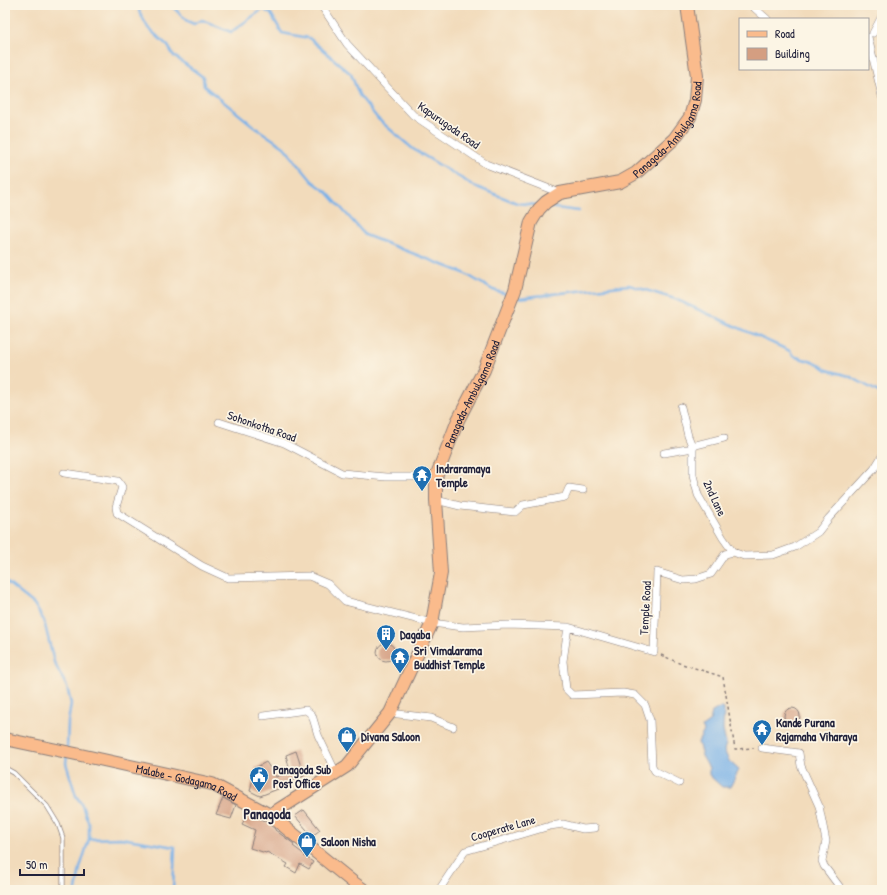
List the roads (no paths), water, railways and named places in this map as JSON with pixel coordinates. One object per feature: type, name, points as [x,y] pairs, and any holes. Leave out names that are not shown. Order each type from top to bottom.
[{"type":"main road","name":"Panagoda-Ambulgama Road","points":[[270,815],[347,766],[390,713],[432,623],[441,573],[436,477],[458,420],[490,356],[515,290],[531,222],[543,205],[560,192],[620,182],[636,173],[674,139],[690,117],[695,100],[697,76],[687,5]]},
{"type":"main road","name":"Malabe - Godagama Road","points":[[5,739],[212,784],[270,815],[364,890]]},
{"type":"street","name":"Kapurugoda Road","points":[[321,5],[347,44],[413,116],[486,164],[560,192]]},
{"type":"street","points":[[751,5],[767,18]]},
{"type":"street","points":[[882,16],[870,36],[882,96]]},
{"type":"street","points":[[870,36],[882,31]]},
{"type":"street","name":"2nd Lane","points":[[681,407],[688,436],[693,448],[693,475],[698,495],[733,552]]},
{"type":"street","name":"Sohonkotha Road","points":[[219,422],[284,443],[342,473],[386,477],[436,477]]},
{"type":"street","points":[[664,454],[693,448],[696,445],[724,438]]},
{"type":"street","points":[[733,552],[744,556],[772,555],[795,547],[818,532],[874,469],[882,456]]},
{"type":"street","name":"Temple Road","points":[[64,473],[118,482],[122,487],[116,507],[117,513],[202,566],[228,578],[309,576],[328,584],[345,601],[432,623],[463,627],[508,624],[568,627],[654,652],[657,572],[683,580],[696,579],[711,574],[725,554],[733,552]]},
{"type":"street","points":[[436,500],[460,506],[515,512],[523,505],[565,496],[569,488],[582,490]]},
{"type":"street","points":[[568,627],[563,661],[566,689],[572,695],[623,693],[635,696],[645,705],[650,720],[652,766],[655,771],[679,783]]},
{"type":"street","points":[[263,716],[306,710],[312,714],[318,735],[336,773]]},
{"type":"street","points":[[390,713],[431,718],[453,727]]},
{"type":"street","points":[[762,748],[799,753],[801,766],[819,806],[826,841],[822,861],[842,890]]},
{"type":"street","name":"Cooperate Lane","points":[[439,890],[465,851],[550,826],[564,824],[583,829],[595,828]]},
{"type":"lane","points":[[5,768],[14,773],[47,806],[58,824],[63,838],[63,890]]},
{"type":"water","points":[[721,707],[724,709],[723,730],[726,744],[724,750],[729,761],[739,770],[730,787],[722,787],[709,775],[709,768],[702,756],[698,742],[704,731],[702,727],[710,721],[712,712]]},
{"type":"waterway","points":[[140,5],[139,11],[148,28],[168,46],[174,56],[203,77],[204,86],[256,128],[284,147],[312,181],[327,192],[365,235],[464,273],[493,290],[510,295]]},
{"type":"waterway","points":[[172,5],[187,21],[194,24],[202,20],[231,32],[263,9],[271,14],[282,33],[309,38],[351,74],[359,95],[378,119],[413,149],[474,186],[517,203],[537,205]]},
{"type":"waterway","points":[[547,207],[579,211]]},
{"type":"waterway","points":[[517,297],[519,298],[629,285],[675,299],[790,351],[793,356],[819,364],[827,370],[849,376],[882,394]]},
{"type":"waterway","points":[[5,581],[34,604],[44,621],[54,662],[67,687],[71,704],[68,722],[67,748]]},
{"type":"waterway","points":[[67,755],[66,763],[76,796],[81,803],[89,824],[89,839],[80,868],[76,890]]},
{"type":"waterway","points":[[89,839],[121,838],[175,847],[173,890]]},
{"type":"place","name":"Indraramaya Temple","points":[[422,492]]},
{"type":"place","name":"Dagaba","points":[[386,651]]},
{"type":"place","name":"Sri Vimalarama Buddhist Temple","points":[[400,674]]},
{"type":"place","name":"Kande Purana Rajamaha Viharaya","points":[[762,746]]},
{"type":"place","name":"Divana Saloon","points":[[347,753]]},
{"type":"place","name":"Panagoda Sub Post Office","points":[[259,793]]},
{"type":"place","name":"Saloon Nisha","points":[[307,858]]},
{"type":"district","name":"Panagoda","points":[[267,813]]}]
